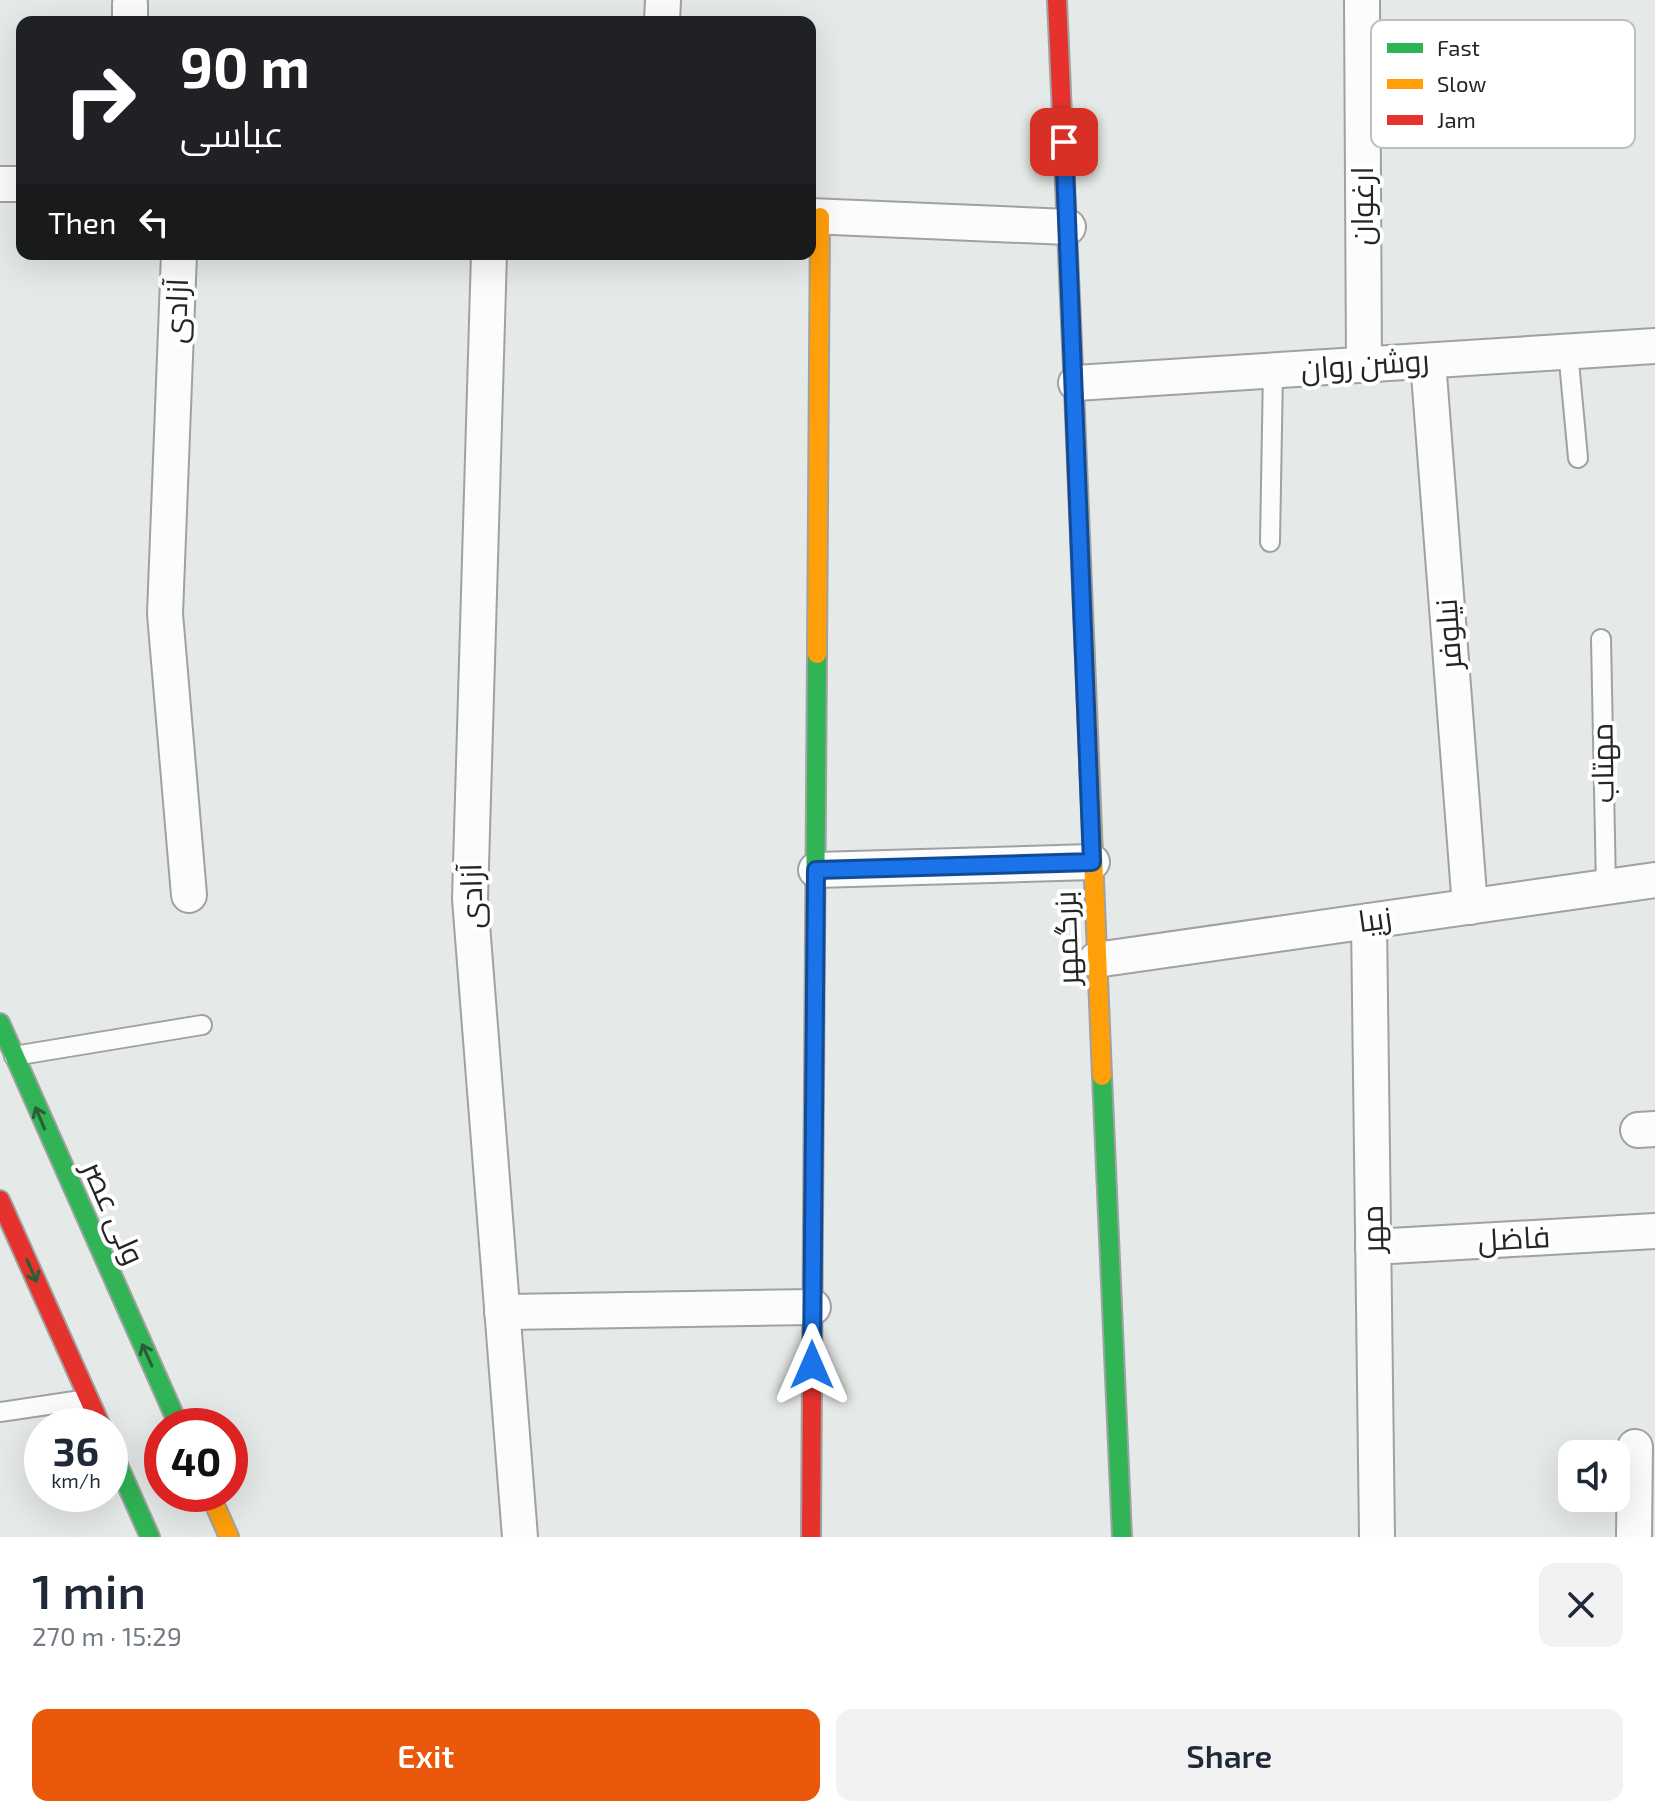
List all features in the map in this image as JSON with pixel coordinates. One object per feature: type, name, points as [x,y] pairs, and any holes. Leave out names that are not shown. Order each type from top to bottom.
[{"type":"street","name":"بزرگمهر","points":[[1057,0],[1076,383],[1092,862],[1122,1537]]},
{"type":"street","name":"ارغوان","points":[[1362,0],[1364,365]]},
{"type":"street","points":[[816,216],[1068,227]]},
{"type":"street","name":"آزادی","points":[[179,260],[165,614],[189,895]]},
{"type":"street","name":"آزادی","points":[[489,260],[470,899],[520,1537]]},
{"type":"street","points":[[811,1537],[816,870],[815,260]]},
{"type":"street","name":"روشن روان","points":[[1076,383],[1655,346]]},
{"type":"street","name":"نیلوفر","points":[[1428,361],[1470,907]]},
{"type":"street","points":[[816,870],[1092,862]]},
{"type":"street","name":"زیبا","points":[[1096,960],[1655,880]]},
{"type":"street","name":"مهر","points":[[1369,921],[1377,1537]]},
{"type":"street","name":"ولی عصر","points":[[0,1023],[171,1408]]},
{"type":"street","points":[[0,1200],[93,1408]]},
{"type":"street","name":"فاضل","points":[[1373,1247],[1655,1231]]},
{"type":"street","points":[[502,1312],[813,1307]]},
{"type":"street","points":[[1634,1537],[1635,1447]]},
{"type":"street","points":[[128,1488],[150,1537]]},
{"type":"street","points":[[218,1512],[229,1537]]},
{"type":"lane","points":[[1568,351],[1578,458]]},
{"type":"lane","points":[[1270,542],[1273,371]]},
{"type":"lane","name":"مهتاب","points":[[1601,639],[1606,887]]},
{"type":"lane","points":[[14,1056],[202,1025]]},
{"type":"lane","points":[[0,1412],[89,1399]]},
{"type":"traffic: fast","points":[[813,1222],[817,654]]},
{"type":"traffic: fast","points":[[0,1023],[171,1408]]},
{"type":"traffic: fast","points":[[1102,1076],[1122,1537]]},
{"type":"traffic: fast","points":[[128,1488],[150,1537]]},
{"type":"traffic: slow","points":[[817,654],[820,217]]},
{"type":"traffic: slow","points":[[1075,414],[1102,1076]]},
{"type":"traffic: slow","points":[[218,1512],[229,1537]]},
{"type":"traffic: jam","points":[[1057,0],[1075,414]]},
{"type":"traffic: jam","points":[[0,1200],[93,1408]]},
{"type":"traffic: jam","points":[[811,1537],[813,1222]]},
{"type":"route","points":[[812,1365],[816,870],[1092,862],[1076,383],[1064,142]]}]
